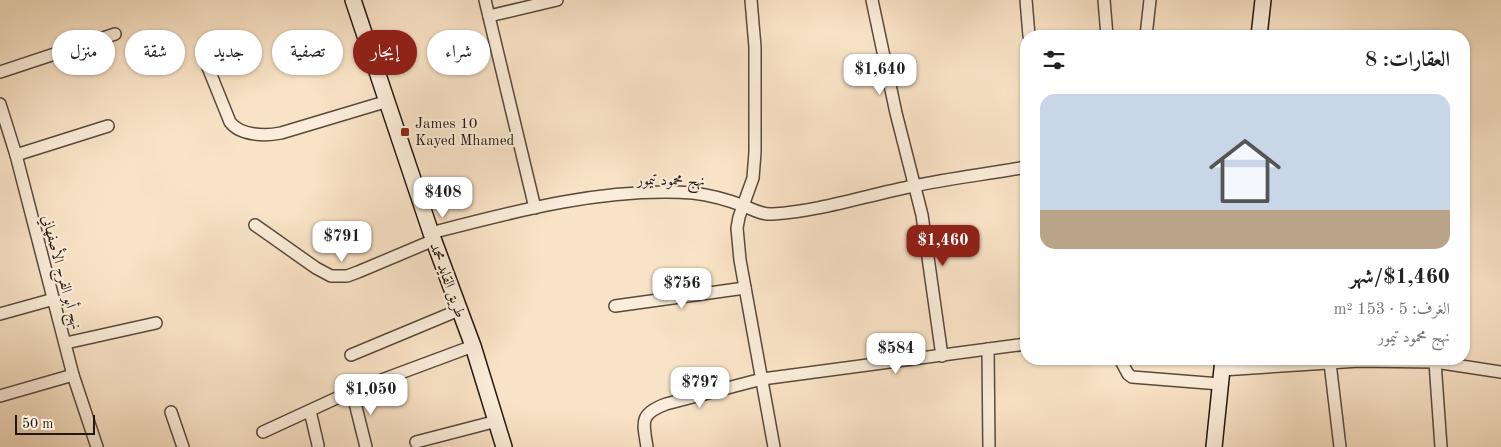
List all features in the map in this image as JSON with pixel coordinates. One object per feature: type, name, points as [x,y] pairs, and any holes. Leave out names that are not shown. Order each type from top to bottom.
[{"type":"main road","name":"طريق القايد محمد","points":[[354,0],[433,236],[473,346],[504,447]]},
{"type":"main road","points":[[1260,30],[1263,0]]},
{"type":"main road","points":[[1214,447],[1221,371]]},
{"type":"street","points":[[485,0],[534,208]]},
{"type":"street","points":[[489,16],[557,0]]},
{"type":"street","points":[[751,0],[755,56],[756,152],[753,178],[737,228],[738,245],[772,447]]},
{"type":"street","points":[[872,0],[896,113],[922,215],[942,356]]},
{"type":"street","points":[[1026,0],[1028,30]]},
{"type":"street","points":[[1104,0],[1107,30]]},
{"type":"street","points":[[1147,30],[1150,0]]},
{"type":"street","points":[[0,72],[52,55]]},
{"type":"street","points":[[211,75],[230,122],[240,130],[252,133],[267,135],[281,133],[388,101]]},
{"type":"street","name":"نهج أبو الفرج الأصفهاني","points":[[0,104],[16,155],[73,375],[96,447]]},
{"type":"street","points":[[16,155],[108,126]]},
{"type":"street","name":"نهج محمود تيمور","points":[[255,225],[316,268],[331,276],[347,276],[433,236],[489,218],[597,197],[649,193],[693,193],[718,198],[766,214],[797,212],[915,186],[1020,169]]},
{"type":"street","points":[[615,306],[745,288]]},
{"type":"street","points":[[0,314],[54,299]]},
{"type":"street","points":[[351,356],[459,310]]},
{"type":"street","points":[[66,343],[156,323]]},
{"type":"street","points":[[647,447],[643,424],[645,417],[655,408],[762,379],[1020,345]]},
{"type":"street","points":[[263,432],[352,392],[473,346]]},
{"type":"street","points":[[988,348],[989,447]]},
{"type":"street","points":[[1123,365],[1132,377],[1303,365]]},
{"type":"street","points":[[1330,365],[1340,447]]},
{"type":"street","points":[[1435,365],[1441,447]]},
{"type":"street","points":[[1455,365],[1501,372]]},
{"type":"street","points":[[0,396],[73,375]]},
{"type":"street","points":[[352,392],[366,447]]},
{"type":"street","points":[[310,411],[318,445]]},
{"type":"street","points":[[171,412],[183,447]]},
{"type":"street","points":[[416,442],[497,421]]},
{"type":"place","name":"James 10 Kayed Mhamed","points":[[405,132]]}]
